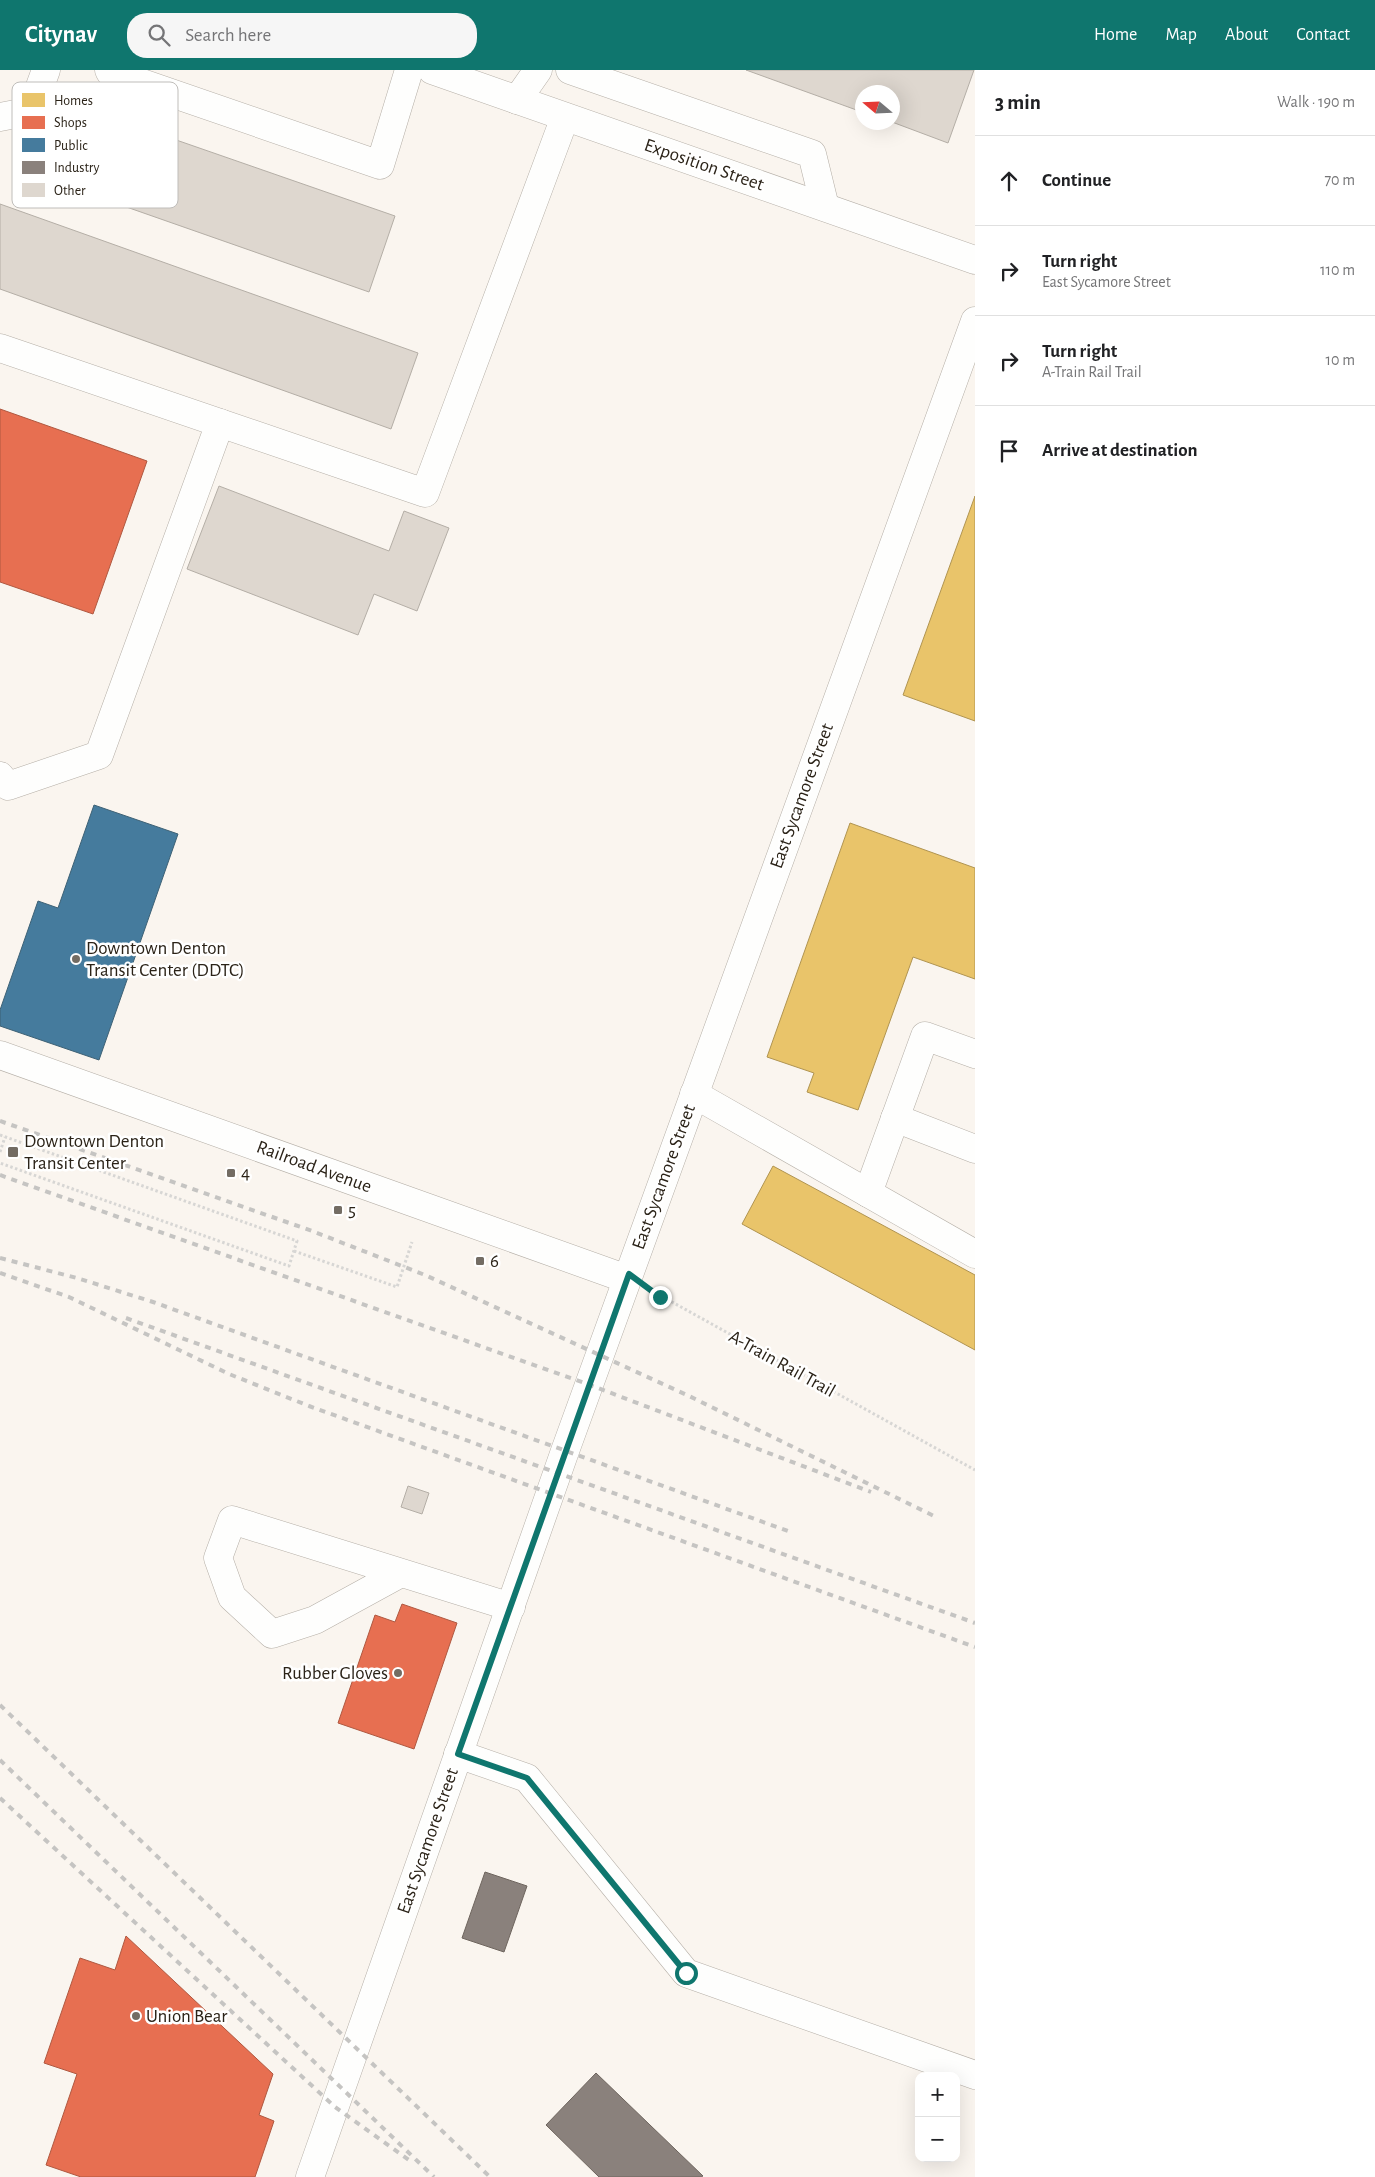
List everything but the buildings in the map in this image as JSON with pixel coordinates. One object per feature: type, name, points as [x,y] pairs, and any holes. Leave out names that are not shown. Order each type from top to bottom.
[{"type":"street","points":[[41,82],[46,70]]},
{"type":"street","points":[[109,70],[139,82]]},
{"type":"street","points":[[178,96],[380,166],[409,70]]},
{"type":"street","name":"Exposition Street","points":[[432,70],[975,260]]},
{"type":"street","points":[[517,100],[538,70]]},
{"type":"street","points":[[570,70],[812,154],[825,207]]},
{"type":"street","points":[[0,348],[424,493],[565,117]]},
{"type":"street","name":"East Sycamore Street","points":[[310,2177],[628,1277],[975,321]]},
{"type":"street","points":[[0,776],[8,786],[100,755],[220,423]]},
{"type":"street","points":[[868,1193],[925,1036],[975,1054]]},
{"type":"street","name":"Railroad Avenue","points":[[0,1055],[628,1277]]},
{"type":"street","points":[[694,1094],[975,1254]]},
{"type":"street","points":[[895,1118],[975,1149]]},
{"type":"street","points":[[401,1573],[315,1620],[272,1634],[232,1597],[218,1558],[232,1520],[511,1607]]},
{"type":"street","points":[[458,1754],[527,1778],[686,1973],[975,2075]]},
{"type":"path","points":[[0,1135],[297,1241],[289,1266],[0,1163]]},
{"type":"path","points":[[0,1152],[6,1137]]},
{"type":"path","points":[[294,1251],[397,1287],[412,1242]]},
{"type":"path","name":"A-Train Rail Trail","points":[[628,1277],[660,1297],[975,1470]]},
{"type":"railway","points":[[0,1121],[312,1231],[425,1275],[689,1396],[936,1517]]},
{"type":"railway","points":[[0,1175],[590,1385],[871,1492]]},
{"type":"railway","points":[[0,1258],[77,1278],[153,1302],[788,1531]]},
{"type":"railway","points":[[0,1273],[69,1297],[229,1374],[309,1406],[975,1647]]},
{"type":"railway","points":[[126,1318],[975,1623]]},
{"type":"railway","points":[[0,1705],[490,2177]]},
{"type":"railway","points":[[0,1760],[434,2177]]},
{"type":"railway","points":[[0,1798],[335,2107],[409,2160]]},
{"type":"place","name":"Downtown Denton Transit Center (DDTC)","points":[[76,959]]},
{"type":"place","name":"Downtown Denton Transit Center","points":[[13,1152]]},
{"type":"place","name":"4","points":[[231,1173]]},
{"type":"place","name":"5","points":[[338,1210]]},
{"type":"place","name":"6","points":[[480,1261]]},
{"type":"place","name":"Rubber Gloves","points":[[398,1673]]},
{"type":"place","name":"Union Bear","points":[[136,2016]]},
{"type":"route","points":[[660,1297],[629,1274],[458,1754],[527,1778],[686,1973]]}]
